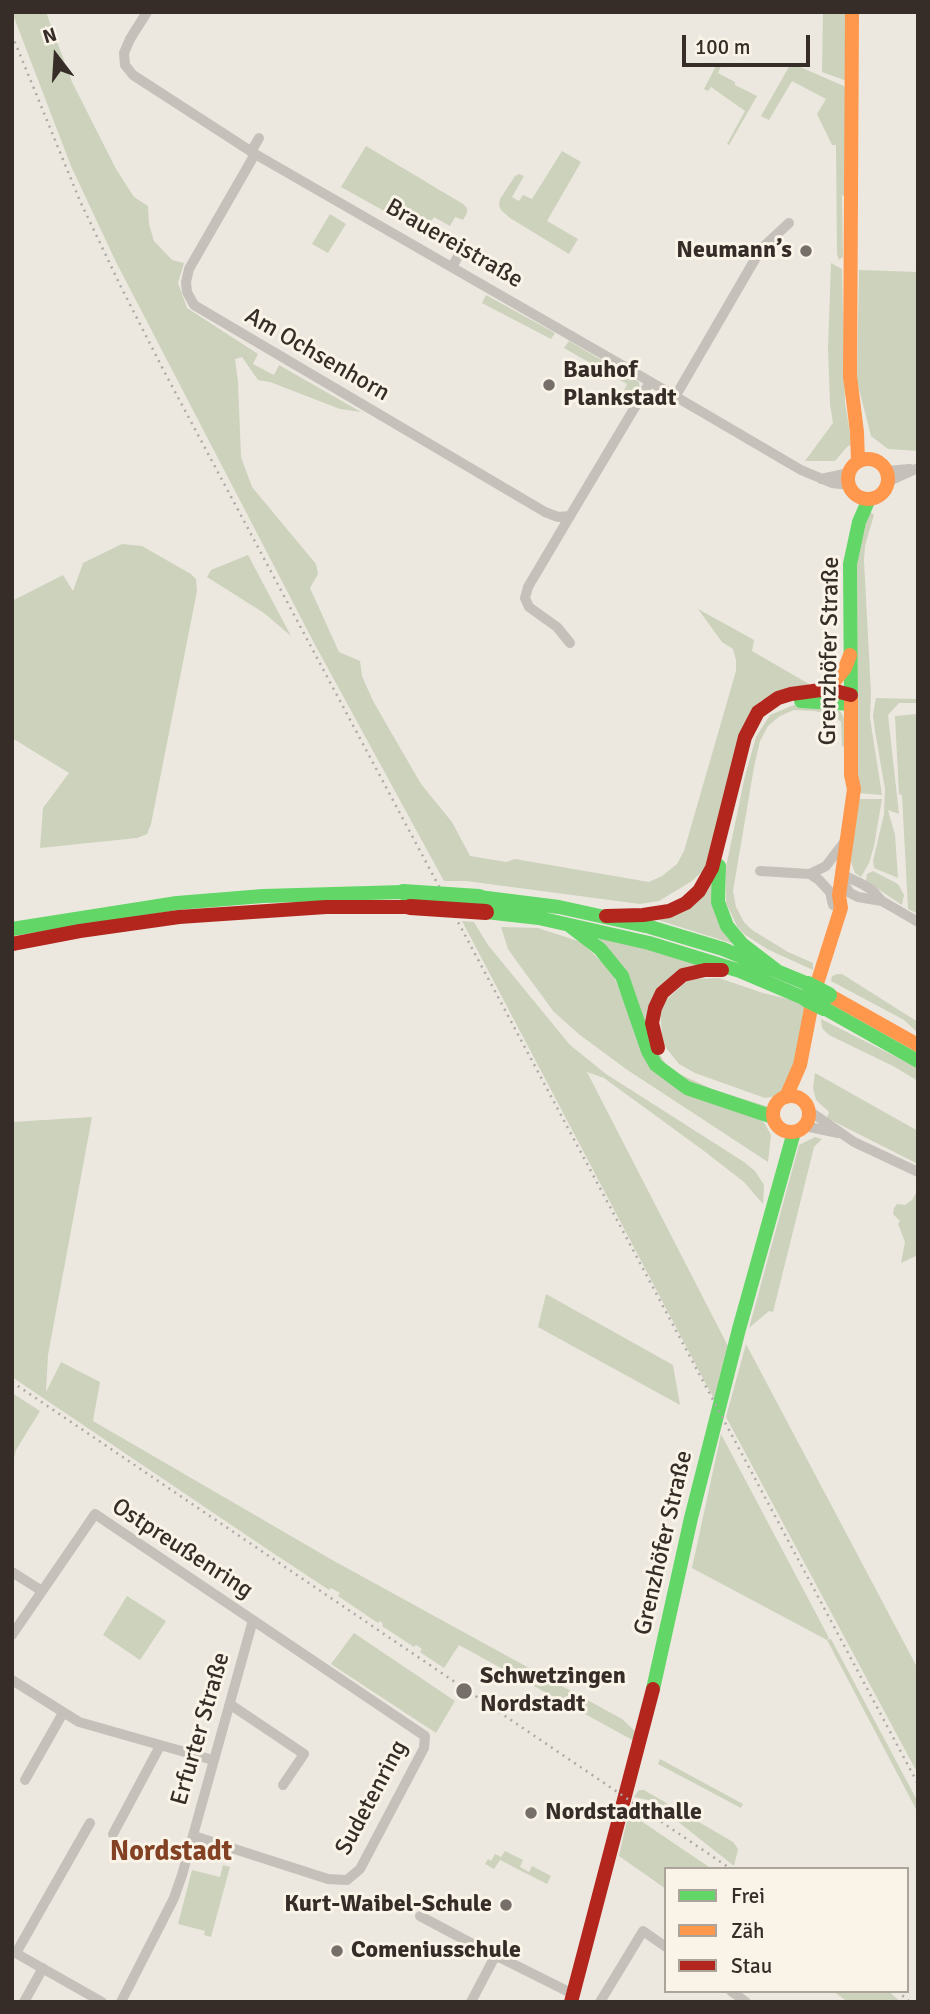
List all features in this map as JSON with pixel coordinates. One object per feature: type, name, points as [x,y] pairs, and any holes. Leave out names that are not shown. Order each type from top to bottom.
[{"type":"main road","points":[[852,12],[850,376],[857,432],[858,479]]},
{"type":"main road","points":[[879,463],[887,476],[881,493],[858,479],[879,463]]},
{"type":"main road","name":"Grenzhöfer Straße","points":[[572,1998],[658,1672],[691,1518],[779,1175],[814,993],[830,937],[828,927],[839,893],[850,811],[854,804],[851,780],[850,564],[859,522],[858,479]]},
{"type":"main road","points":[[828,690],[845,668],[850,654]]},
{"type":"main road","points":[[12,929],[177,903],[276,895],[483,904],[606,916],[654,915],[669,911],[686,903],[699,891],[709,876],[745,737],[753,719],[766,705],[791,694],[828,690],[851,700]]},
{"type":"main road","points":[[807,992],[732,934],[722,917],[718,902],[718,873],[748,742],[760,719],[785,703],[851,700]]},
{"type":"main road","points":[[12,944],[80,931],[188,916],[407,900]]},
{"type":"main road","points":[[483,904],[649,943],[807,992],[918,1045]]},
{"type":"main road","points":[[606,916],[704,943],[776,970]]},
{"type":"main road","points":[[567,923],[600,949],[622,976],[648,1051],[656,1065],[667,1075],[687,1088],[791,1114]]},
{"type":"main road","points":[[740,971],[695,971],[671,983],[655,1008],[652,1023],[657,1047],[674,1069],[791,1114]]},
{"type":"main road","points":[[827,1001],[918,1061]]},
{"type":"street","name":"Brauereistraße","points":[[147,12],[124,53],[125,65],[132,75],[253,153],[801,470],[821,479],[858,479]]},
{"type":"street","points":[[253,153],[259,138]]},
{"type":"street","name":"Am Ochsenhorn","points":[[253,153],[189,269],[187,292],[194,306],[545,512],[558,517],[570,516]]},
{"type":"street","points":[[676,397],[761,249],[789,223]]},
{"type":"street","points":[[452,267],[460,253]]},
{"type":"street","points":[[570,643],[557,627],[529,607],[525,598],[528,587],[650,382]]},
{"type":"street","points":[[887,476],[918,468]]},
{"type":"street","points":[[760,871],[810,874],[826,866],[847,838]]},
{"type":"street","points":[[810,874],[830,892],[882,901]]},
{"type":"street","points":[[839,893],[872,890],[882,901],[918,922]]},
{"type":"street","points":[[839,893],[858,897]]},
{"type":"street","points":[[791,1114],[844,1134],[854,1142],[918,1172]]},
{"type":"street","points":[[791,1114],[844,1134]]},
{"type":"street","name":"Ostpreußenring","points":[[12,1636],[95,1514],[253,1620]]},
{"type":"street","points":[[12,1572],[42,1591]]},
{"type":"street","name":"Erfurter Straße","points":[[121,2002],[174,1898],[194,1836],[253,1620]]},
{"type":"street","name":"Sudetenring","points":[[194,1836],[328,1879],[347,1880],[360,1869],[426,1744],[422,1732],[253,1620]]},
{"type":"street","points":[[12,1680],[79,1722],[213,1760]]},
{"type":"street","points":[[231,1705],[304,1754],[283,1785]]},
{"type":"street","points":[[24,1780],[63,1713]]},
{"type":"street","points":[[113,1834],[160,1746]]},
{"type":"street","points":[[90,1823],[14,1952],[102,2002]]},
{"type":"street","points":[[420,1916],[572,1998]]},
{"type":"street","points":[[600,2002],[643,1931],[664,1946]]},
{"type":"street","points":[[471,2002],[492,1962],[490,1955]]},
{"type":"street","points":[[24,2002],[43,1968]]},
{"type":"green space","points":[[12,12],[46,12],[72,82],[116,169],[134,197],[148,206],[154,241],[172,260],[184,263],[178,283],[187,308],[258,354],[253,364],[274,375],[279,365],[361,412],[340,409],[270,382],[258,380],[242,357],[235,359],[241,457],[252,487],[316,564],[318,574],[310,588],[339,652],[360,661],[362,676],[373,701],[421,784],[452,822],[470,856],[506,862],[515,859],[649,882],[677,864],[684,851],[736,671],[733,649],[722,642],[698,609],[754,640],[752,651],[809,684],[760,701],[704,870],[692,881],[659,901],[640,904],[466,881],[444,881],[313,641],[116,262],[71,166]]},
{"type":"green space","points":[[823,12],[848,12],[847,81],[822,72]]},
{"type":"green space","points":[[791,63],[846,87],[846,197],[842,195],[843,257],[839,260],[836,145],[832,145],[817,114],[826,99],[792,81],[769,120],[761,116]]},
{"type":"green space","points":[[717,64],[721,66],[718,73],[757,96],[729,145],[727,144],[745,111],[711,87],[708,91],[704,89]]},
{"type":"green space","points":[[366,146],[463,204],[467,213],[463,220],[455,217],[450,226],[434,217],[424,233],[341,187]]},
{"type":"green space","points":[[562,151],[581,162],[547,221],[578,239],[569,254],[510,218],[499,205],[500,199],[519,174],[524,176],[512,197],[519,201],[523,195],[532,199]]},
{"type":"green space","points":[[330,214],[346,224],[328,253],[312,244]]},
{"type":"green space","points":[[831,263],[842,269],[845,403],[852,444],[835,461],[805,461],[833,423],[828,348]]},
{"type":"green space","points":[[859,270],[918,272],[918,451],[888,449],[871,436],[857,381]]},
{"type":"green space","points":[[486,295],[555,333],[551,339],[482,303]]},
{"type":"green space","points":[[569,341],[639,382],[640,388],[630,406],[622,407],[618,404],[627,384],[564,348]]},
{"type":"green space","points":[[869,511],[874,515],[865,546],[864,561],[870,718],[882,795],[857,793],[857,559]]},
{"type":"green space","points":[[122,544],[142,546],[196,579],[197,591],[151,824],[147,834],[137,838],[40,848],[43,808],[69,773],[12,738],[12,601],[63,575],[73,591],[83,563]]},
{"type":"green space","points":[[248,555],[291,636],[264,613],[207,577],[211,570]]},
{"type":"green space","points":[[876,698],[918,699],[918,703],[899,703],[888,715],[899,814],[888,810],[895,835],[898,878],[874,868],[873,861],[884,814],[885,789],[873,715]]},
{"type":"green space","points":[[794,705],[841,712],[845,720],[845,747],[842,746],[841,722],[834,715],[794,710],[780,716],[768,726],[760,741],[754,767],[733,891],[736,907],[752,930],[788,952],[813,963],[813,970],[767,949],[744,934],[726,903],[726,867],[756,737],[770,715]]},
{"type":"green space","points":[[918,714],[918,914],[908,909],[895,716]]},
{"type":"green space","points":[[856,799],[882,799],[874,846],[861,877],[855,873],[851,862]]},
{"type":"green space","points":[[873,871],[898,884],[904,895],[902,905],[866,881],[867,874]]},
{"type":"green space","points":[[711,880],[734,944],[658,920]]},
{"type":"green space","points":[[462,921],[474,922],[488,945],[570,1045],[606,1074],[744,1162],[755,1171],[764,1185],[763,1204],[744,1182],[704,1151],[604,1078],[587,1072],[730,1350],[716,1403]]},
{"type":"green space","points":[[501,927],[538,928],[581,942],[612,972],[650,1064],[757,1116],[771,1135],[768,1162],[626,1069],[580,1035],[554,1012],[523,970],[508,949]]},
{"type":"green space","points":[[601,937],[635,944],[702,965],[680,973],[661,989],[651,1012],[653,1043],[666,1065],[675,1072],[712,1089],[769,1107],[768,1110],[690,1084],[665,1067],[651,1044],[632,985],[614,957],[599,941]]},
{"type":"green space","points":[[838,974],[918,1022],[918,1033],[904,1020],[831,981],[832,976]]},
{"type":"green space","points":[[719,978],[763,993],[805,1003],[793,1069],[783,1092],[777,1096],[765,1098],[695,1073],[679,1064],[663,1044],[660,1012],[666,1000],[687,981]]},
{"type":"green space","points":[[821,1019],[918,1068],[918,1081],[829,1035],[822,1028]]},
{"type":"green space","points":[[815,1073],[918,1131],[918,1164],[827,1118],[829,1112],[816,1100],[813,1088]]},
{"type":"green space","points":[[92,1117],[48,1355],[46,1392],[61,1362],[100,1382],[93,1421],[334,1561],[622,1719],[636,1732],[636,1742],[459,1645],[444,1668],[420,1652],[422,1649],[416,1645],[414,1647],[382,1626],[380,1621],[378,1623],[338,1596],[340,1593],[331,1588],[329,1590],[12,1377],[12,1122]]},
{"type":"green space","points":[[815,1137],[822,1139],[814,1147],[773,1312],[769,1311],[749,1328],[799,1145]]},
{"type":"green space","points":[[918,1189],[918,1255],[901,1263],[905,1242],[898,1224],[900,1221],[893,1214],[894,1208],[897,1204],[905,1205],[912,1200]]},
{"type":"green space","points":[[546,1294],[673,1365],[680,1405],[538,1327]]},
{"type":"green space","points":[[746,1344],[918,1669],[918,1774],[726,1417]]},
{"type":"green space","points":[[12,1393],[40,1411],[16,1450],[12,1466]]},
{"type":"green space","points":[[721,1434],[829,1638],[827,1640],[692,1568]]},
{"type":"green space","points":[[127,1596],[166,1621],[140,1660],[103,1635]]},
{"type":"green space","points":[[354,1633],[455,1701],[436,1733],[331,1664]]},
{"type":"green space","points":[[831,1639],[918,1802],[918,1813],[827,1640]]},
{"type":"green space","points":[[660,1759],[743,1804],[741,1808],[658,1764]]},
{"type":"green space","points":[[639,1790],[644,1790],[733,1842],[738,1849],[734,1866],[652,1801],[634,1797]]},
{"type":"green space","points":[[628,1816],[638,1819],[709,1867],[664,1867],[664,1888],[619,1856]]},
{"type":"green space","points":[[505,1851],[523,1860],[520,1867],[529,1872],[532,1866],[551,1876],[547,1884],[500,1860],[494,1869],[485,1864],[488,1859],[491,1861],[495,1854],[501,1857]]},
{"type":"green space","points":[[223,1865],[230,1867],[211,1937],[204,1935],[205,1931],[178,1924],[192,1870],[220,1877]]},
{"type":"green space","points":[[836,1993],[890,1993],[901,2002],[848,2002]]},
{"type":"railway","points":[[12,35],[80,201],[165,373],[918,1784]]},
{"type":"railway","points":[[12,1382],[728,1867]]},
{"type":"railway","points":[[899,1993],[910,2002]]},
{"type":"traffic: fast","points":[[851,699],[850,564],[859,522],[869,499]]},
{"type":"traffic: fast","points":[[801,701],[851,704]]},
{"type":"traffic: fast","points":[[719,866],[718,902],[727,926],[742,944],[776,970]]},
{"type":"traffic: fast","points":[[12,929],[177,903],[263,896],[403,892]]},
{"type":"traffic: fast","points":[[403,892],[479,897]]},
{"type":"traffic: fast","points":[[479,897],[559,907],[650,927],[723,949],[808,984]]},
{"type":"traffic: fast","points":[[486,912],[539,918],[649,943],[740,971],[806,999]]},
{"type":"traffic: fast","points":[[570,926],[600,949],[622,976],[648,1051],[656,1065],[687,1088],[773,1117]]},
{"type":"traffic: fast","points":[[808,984],[829,995]]},
{"type":"traffic: fast","points":[[806,999],[824,1008]]},
{"type":"traffic: fast","points":[[824,1008],[918,1061]]},
{"type":"traffic: fast","points":[[653,1689],[691,1518],[739,1329],[794,1132]]},
{"type":"traffic: slow","points":[[852,12],[850,376],[858,462]]},
{"type":"traffic: slow","points":[[868,459],[882,465],[888,479],[882,493],[868,499],[854,493],[848,479],[854,465],[868,459]]},
{"type":"traffic: slow","points":[[828,689],[845,668],[850,655]]},
{"type":"traffic: slow","points":[[786,1097],[800,1065],[814,993],[841,908],[839,895],[854,789],[851,775],[851,699]]},
{"type":"traffic: slow","points":[[829,995],[918,1045]]},
{"type":"traffic: slow","points":[[791,1096],[804,1101],[809,1114],[804,1127],[791,1132],[778,1127],[773,1114],[778,1101],[791,1096]]},
{"type":"traffic: jam","points":[[606,916],[669,911],[686,903],[699,891],[712,868],[745,737],[758,712],[778,698],[791,694],[828,689],[851,695]]},
{"type":"traffic: jam","points":[[12,944],[179,917],[326,907],[410,907]]},
{"type":"traffic: jam","points":[[410,907],[486,912]]},
{"type":"traffic: jam","points":[[658,1048],[652,1023],[662,993],[683,975],[705,970],[722,970]]},
{"type":"traffic: jam","points":[[571,2002],[653,1689]]},
{"type":"place","name":"Neumann’s","points":[[806,251]]},
{"type":"place","name":"Bauhof Plankstadt","points":[[549,385]]},
{"type":"place","name":"Schwetzingen Nordstadt","points":[[464,1691]]},
{"type":"place","name":"Nordstadthalle","points":[[531,1813]]},
{"type":"place","name":"Kurt-Waibel-Schule","points":[[506,1905]]},
{"type":"place","name":"Comeniusschule","points":[[337,1951]]},
{"type":"district","name":"Nordstadt","points":[[171,1853]]}]
